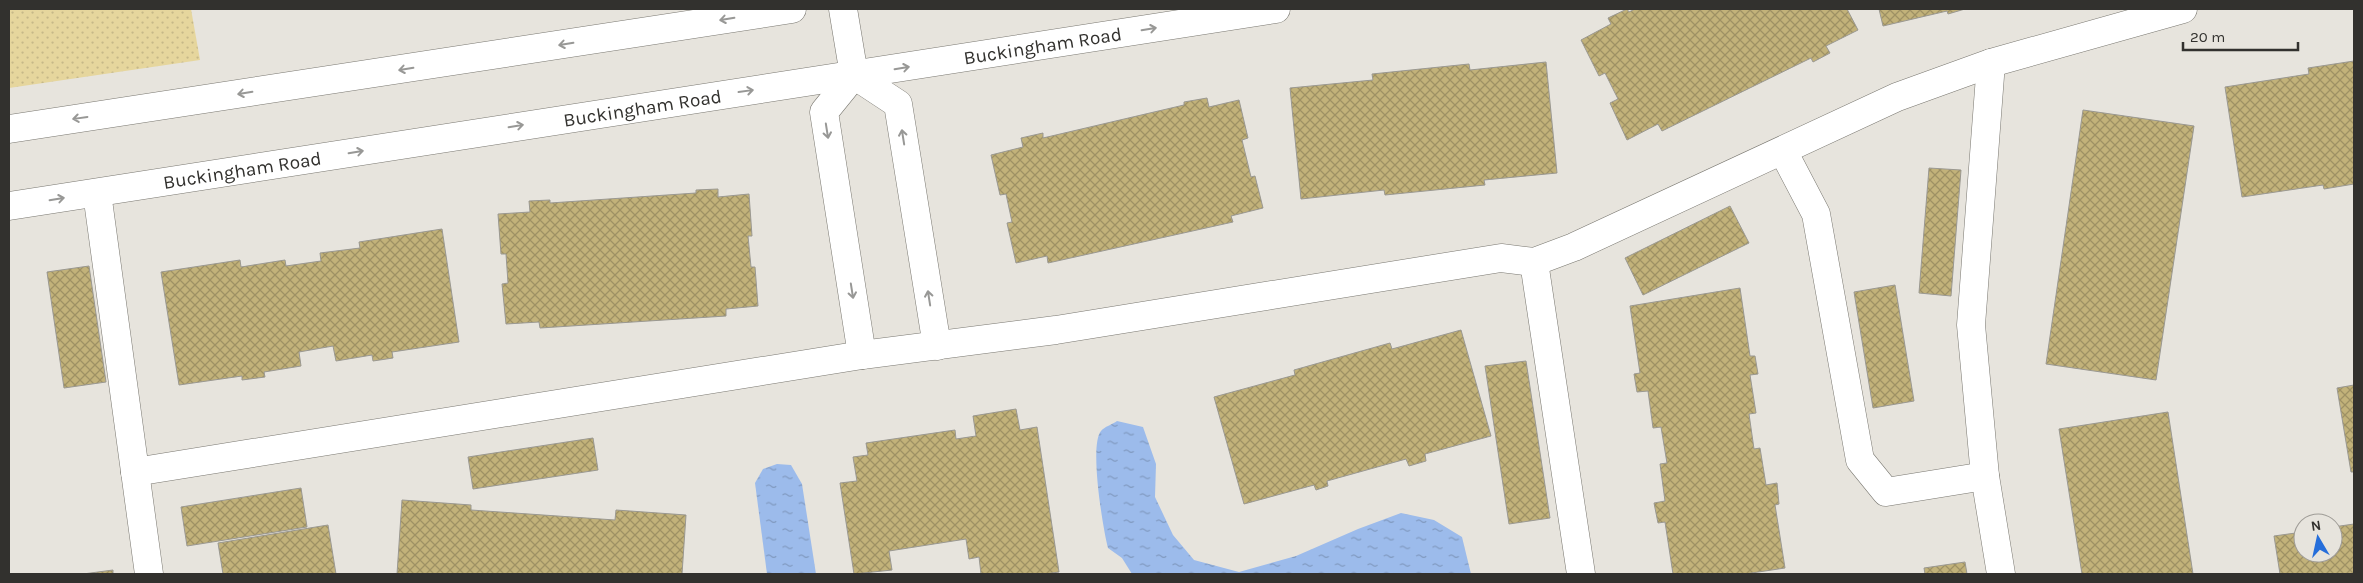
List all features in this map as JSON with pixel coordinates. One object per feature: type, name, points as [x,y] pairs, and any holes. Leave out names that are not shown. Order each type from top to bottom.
[{"type":"street","points":[[9,129],[792,9]]},
{"type":"street","points":[[843,9],[854,75],[898,104],[937,346]]},
{"type":"street","name":"Buckingham Road","points":[[9,206],[1276,9]]},
{"type":"street","points":[[136,472],[862,354],[1056,330],[1501,258],[1534,262],[1574,247],[1897,97],[1991,63],[2183,9]]},
{"type":"street","points":[[1991,63],[1972,325],[1984,476],[2001,574]]},
{"type":"street","points":[[854,75],[824,112],[862,354]]},
{"type":"street","points":[[1783,151],[1816,214],[1860,460],[1886,492],[1984,476]]},
{"type":"street","points":[[97,193],[149,574]]},
{"type":"street","points":[[1534,262],[1581,574]]},
{"type":"shaded area","points":[[9,9],[191,9],[200,60],[9,88]]},
{"type":"water","points":[[1117,421],[1143,427],[1156,464],[1155,497],[1173,535],[1194,560],[1239,572],[1296,556],[1401,513],[1434,520],[1462,537],[1471,574],[1132,574],[1122,558],[1108,548],[1098,488],[1096,453],[1098,439],[1102,430]]},
{"type":"water","points":[[777,464],[791,465],[802,484],[816,574],[767,574],[755,483],[763,469]]},
{"type":"building","points":[[1627,9],[1629,12],[1635,9],[1847,9],[1858,30],[1826,46],[1830,53],[1813,62],[1811,58],[1662,131],[1658,124],[1627,140],[1610,103],[1618,99],[1605,73],[1599,76],[1581,40],[1611,24],[1608,18]]},
{"type":"building","points":[[1879,9],[1965,9],[1948,14],[1947,11],[1883,26]]},
{"type":"building","points":[[2354,61],[2354,184],[2324,189],[2323,185],[2242,197],[2225,87],[2309,74],[2308,68]]},
{"type":"building","points":[[1546,62],[1557,173],[1484,180],[1485,185],[1385,195],[1384,190],[1301,199],[1290,88],[1373,80],[1372,74],[1469,64],[1470,70]]},
{"type":"building","points":[[1207,98],[1209,107],[1239,100],[1248,138],[1242,140],[1251,177],[1255,176],[1263,208],[1231,216],[1233,222],[1048,263],[1047,256],[1016,263],[1007,223],[1012,222],[1006,194],[1000,195],[991,155],[1023,147],[1021,138],[1043,133],[1043,138],[1184,105],[1184,102]]},
{"type":"building","points":[[2083,110],[2194,126],[2156,380],[2046,364]]},
{"type":"building","points":[[1929,168],[1961,170],[1951,296],[1919,293]]},
{"type":"building","points":[[718,189],[718,197],[749,194],[752,236],[748,236],[751,267],[755,267],[758,306],[726,309],[726,316],[540,328],[539,322],[506,324],[502,284],[508,283],[506,254],[501,254],[498,214],[530,212],[529,201],[550,200],[550,203],[696,193],[696,190]]},
{"type":"building","points":[[1730,206],[1749,243],[1643,295],[1625,258]]},
{"type":"building","points":[[442,229],[459,342],[392,352],[393,358],[373,361],[372,355],[336,361],[333,346],[299,352],[301,366],[264,372],[265,377],[242,380],[242,376],[179,385],[161,272],[240,260],[241,267],[285,260],[286,266],[321,261],[320,253],[360,248],[359,242]]},
{"type":"building","points":[[89,266],[106,382],[64,388],[47,272]]},
{"type":"building","points":[[1895,285],[1914,401],[1873,408],[1854,292]]},
{"type":"building","points":[[1740,288],[1750,356],[1755,356],[1758,374],[1750,375],[1756,413],[1749,414],[1754,449],[1760,448],[1766,485],[1777,483],[1779,504],[1775,505],[1785,568],[1745,574],[1673,574],[1665,522],[1658,523],[1654,503],[1665,501],[1660,464],[1667,463],[1661,427],[1653,428],[1648,391],[1637,392],[1634,374],[1640,373],[1630,306]]},
{"type":"building","points":[[1461,330],[1491,436],[1425,454],[1426,461],[1409,466],[1406,459],[1327,481],[1328,486],[1316,490],[1314,485],[1244,504],[1214,397],[1295,375],[1294,370],[1390,343],[1392,349]]},
{"type":"building","points":[[1526,361],[1550,518],[1509,524],[1485,366]]},
{"type":"building","points":[[2354,385],[2354,472],[2351,472],[2337,388]]},
{"type":"building","points":[[1016,409],[1020,430],[1037,427],[1059,572],[1045,574],[981,574],[979,557],[969,559],[966,539],[889,551],[892,570],[854,574],[840,483],[857,481],[853,457],[868,455],[866,443],[955,430],[956,439],[976,436],[973,416]]},
{"type":"building","points":[[2168,412],[2193,574],[2082,574],[2059,429]]},
{"type":"building","points":[[593,438],[598,470],[473,489],[468,457]]},
{"type":"building","points":[[301,488],[307,527],[187,546],[181,507]]},
{"type":"building","points":[[402,500],[471,505],[471,510],[615,520],[616,510],[686,515],[682,574],[397,574]]},
{"type":"building","points":[[2354,524],[2354,574],[2280,574],[2274,536],[2293,533],[2293,563],[2343,563],[2343,526]]},
{"type":"building","points":[[328,525],[336,574],[223,574],[218,543]]},
{"type":"building","points":[[1965,562],[1967,574],[1925,574],[1924,568]]},
{"type":"building","points":[[113,570],[113,574],[83,574]]}]
